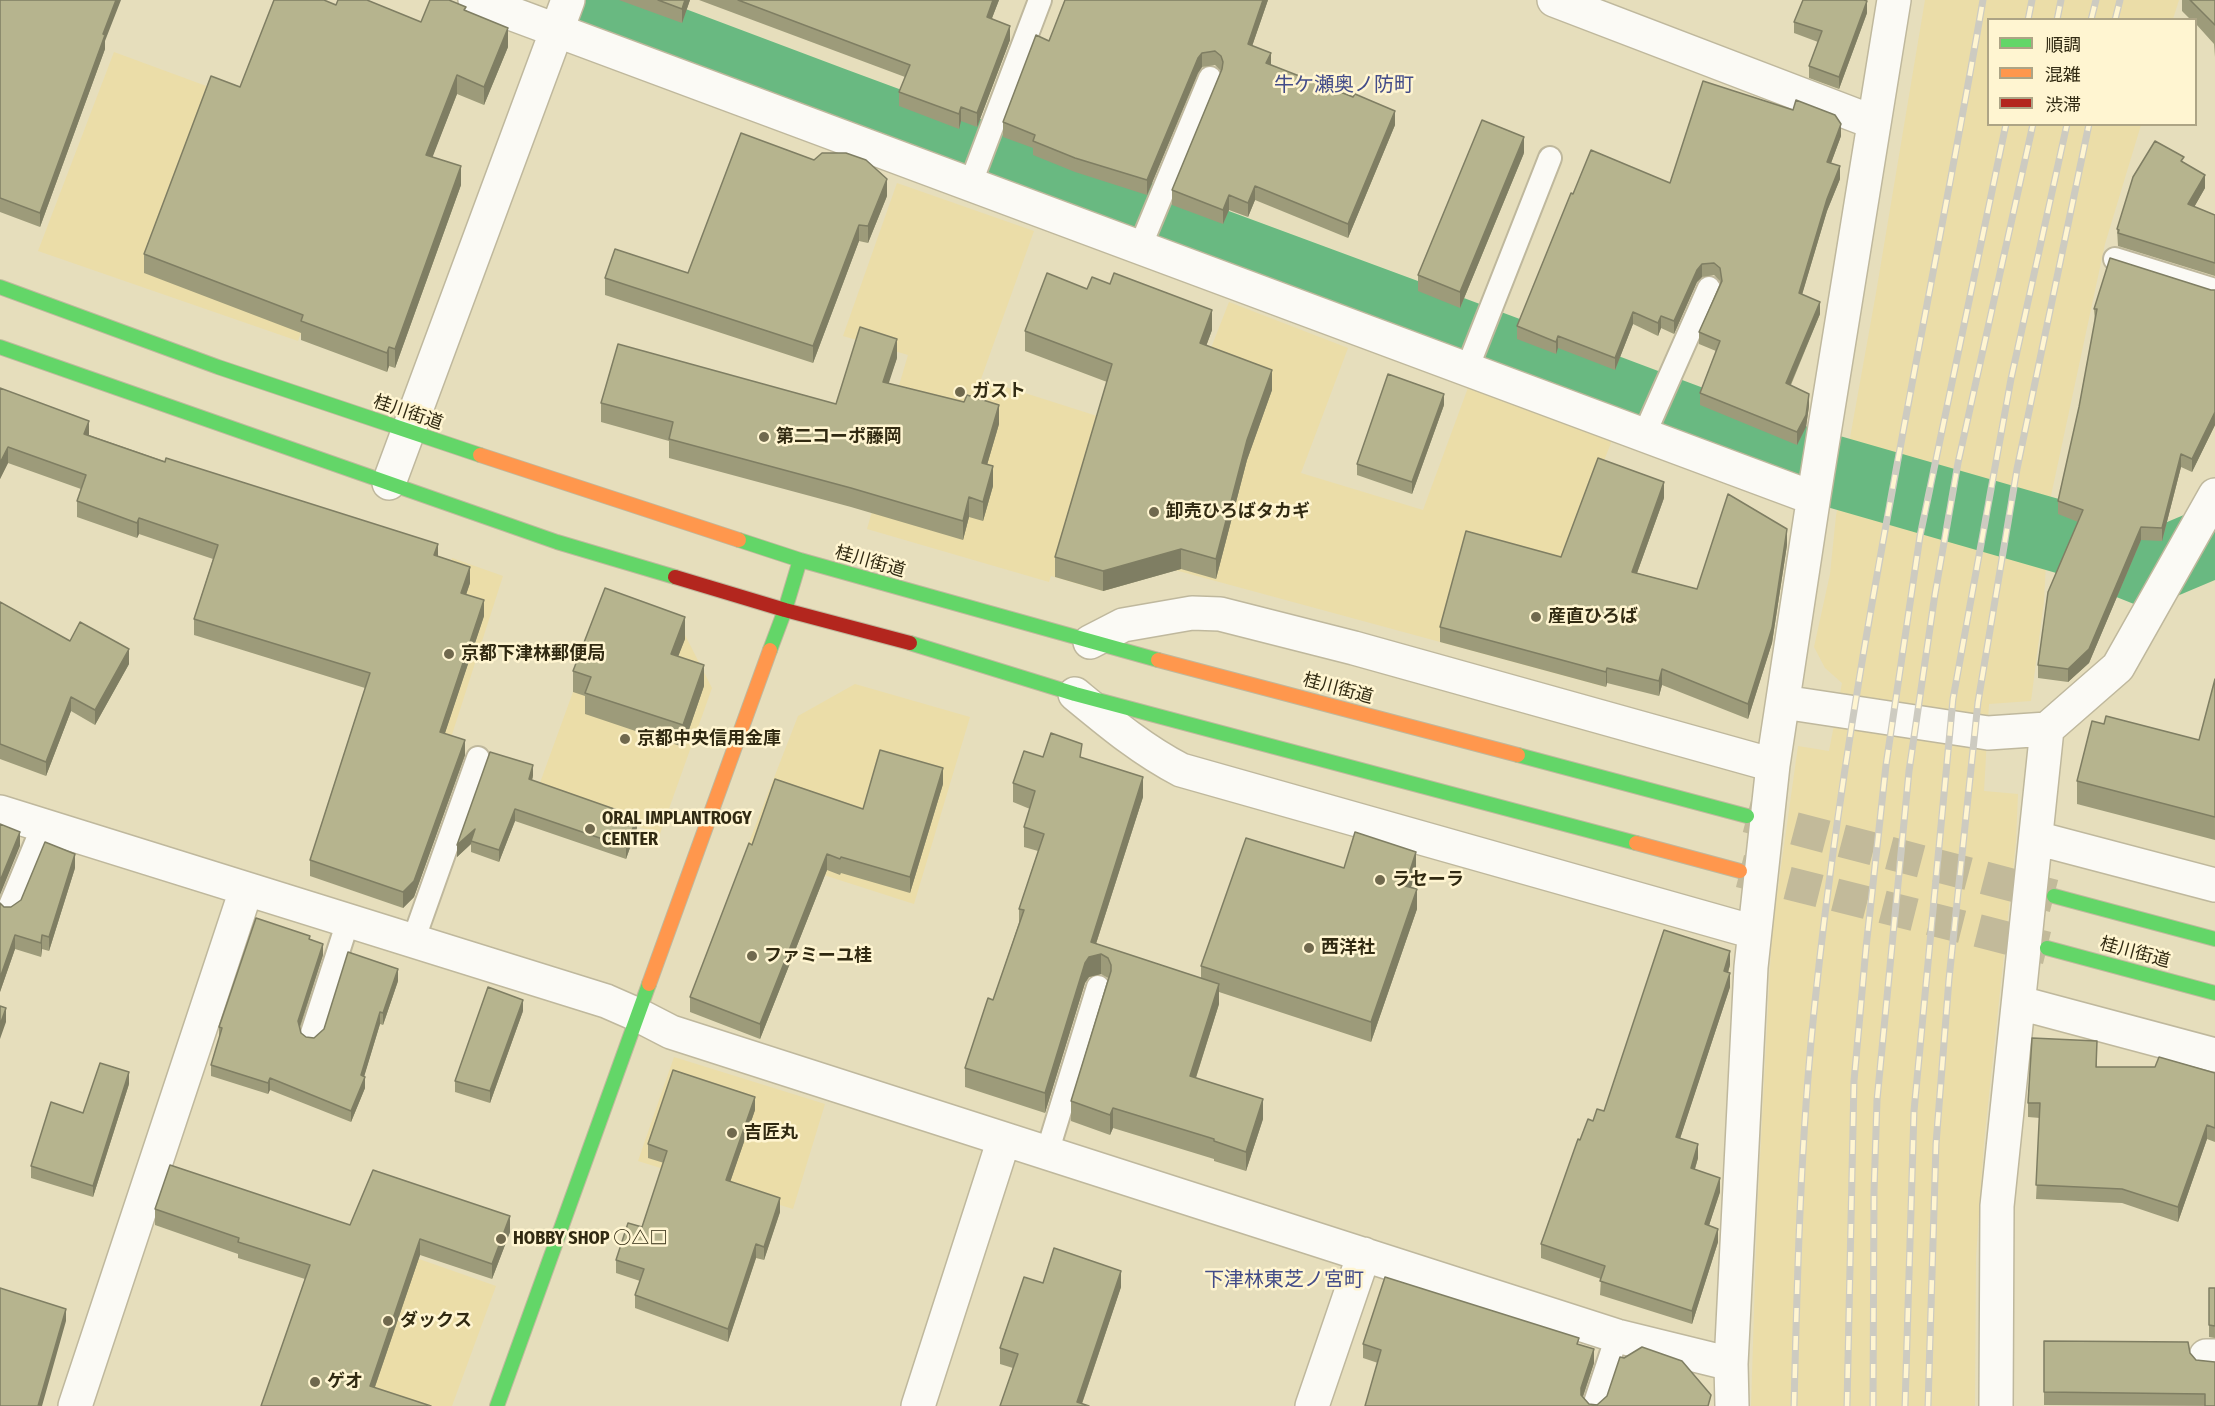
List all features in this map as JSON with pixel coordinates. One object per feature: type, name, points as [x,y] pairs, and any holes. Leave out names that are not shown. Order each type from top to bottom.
[{"type":"street","points":[[475,0],[1644,435],[1814,496]]},
{"type":"street","points":[[390,483],[568,0]]},
{"type":"street","points":[[1554,0],[1873,122]]},
{"type":"street","points":[[1732,1406],[1731,1364],[1754,932],[1773,765],[1893,0]]},
{"type":"street","name":"桂川街道","points":[[0,286],[207,363],[800,561],[1090,642],[1747,816]]},
{"type":"street","points":[[0,346],[557,542],[785,610],[890,636],[1076,694],[1740,871]]},
{"type":"street","points":[[1783,702],[1988,733],[2047,729],[2118,667],[2215,495]]},
{"type":"street","points":[[497,1406],[785,610],[800,561]]},
{"type":"street","points":[[1090,642],[1123,625],[1191,613],[1220,614],[1344,645],[1773,765]]},
{"type":"street","points":[[1076,694],[1114,727],[1158,758],[1181,770],[1754,932]]},
{"type":"street","points":[[1996,1406],[1997,1206],[2047,729]]},
{"type":"street","points":[[0,812],[606,1001],[670,1032],[1617,1336],[1731,1364]]},
{"type":"street","points":[[2036,838],[2215,885]]},
{"type":"street","points":[[75,1406],[246,890]]},
{"type":"street","name":"桂川街道","points":[[2054,896],[2215,939]]},
{"type":"street","name":"桂川街道","points":[[2047,948],[2215,993]]},
{"type":"street","points":[[2019,1003],[2215,1055]]},
{"type":"street","points":[[918,1406],[1005,1139]]},
{"type":"street","points":[[1312,1406],[1364,1254]]},
{"type":"lane","points":[[970,185],[1040,0]]},
{"type":"lane","points":[[1140,247],[1210,78]]},
{"type":"lane","points":[[1467,369],[1550,158]]},
{"type":"lane","points":[[2115,259],[2215,290]]},
{"type":"lane","points":[[1644,435],[1709,288]]},
{"type":"lane","points":[[413,941],[478,758]]},
{"type":"lane","points":[[9,908],[43,826]]},
{"type":"lane","points":[[311,1036],[348,921]]},
{"type":"lane","points":[[1047,1153],[1098,987]]},
{"type":"lane","points":[[1594,1406],[1617,1336]]},
{"type":"shaded area","points":[[1925,0],[2179,0],[2173,18],[1987,18],[1987,126],[2141,126],[2105,244],[2049,505],[2044,601],[2031,701],[1989,704],[1984,791],[2018,794],[2016,841],[1984,1142],[1976,1257],[1975,1406],[1751,1406],[1757,1217],[1772,931],[1798,746],[1829,751],[1842,683],[1825,668],[1814,647],[1830,574],[1836,516]]},
{"type":"shaded area","points":[[114,52],[372,147],[298,341],[38,251]]},
{"type":"shaded area","points":[[897,183],[1034,231],[981,379],[1097,416],[1177,435],[1229,302],[1348,348],[1301,473],[1423,510],[1469,385],[1613,438],[1565,558],[1606,687],[1175,570],[1103,591],[1051,576],[1049,582],[867,529],[885,466],[893,406],[908,355],[843,336]]},
{"type":"shaded area","points":[[452,558],[503,576],[448,747],[394,730]]},
{"type":"shaded area","name":"京都中央信用金庫","points":[[605,604],[684,633],[712,688],[660,834],[537,791]]},
{"type":"shaded area","points":[[855,684],[970,717],[914,904],[746,850],[798,716]]},
{"type":"shaded area","name":"吉匠丸","points":[[674,1057],[825,1104],[793,1209],[638,1161]]},
{"type":"shaded area","name":"ダックス","points":[[325,1226],[496,1286],[452,1406],[264,1406]]},
{"type":"building","points":[[0,0],[116,0],[40,213],[0,198]]},
{"type":"building","points":[[274,0],[324,0],[336,5],[338,0],[367,0],[421,22],[430,0],[449,0],[466,7],[464,10],[508,28],[484,87],[457,75],[426,155],[461,166],[395,349],[389,347],[387,353],[301,321],[303,315],[144,254],[211,76],[240,87]]},
{"type":"building","points":[[658,0],[685,0],[682,9]]},
{"type":"building","points":[[738,0],[993,0],[987,17],[1010,26],[977,113],[961,107],[959,114],[899,92],[910,65]]},
{"type":"building","points":[[1065,0],[1263,0],[1248,44],[1271,53],[1266,63],[1353,97],[1355,94],[1395,111],[1348,224],[1255,186],[1248,203],[1229,195],[1223,210],[1172,190],[1222,69],[1221,56],[1215,51],[1202,53],[1198,58],[1147,180],[1075,158],[1033,141],[1035,135],[1003,122],[1036,35],[1049,41]]},
{"type":"building","points":[[1803,0],[1867,1],[1839,77],[1809,66],[1822,31],[1794,22]]},
{"type":"building","points":[[2190,0],[2215,0],[2215,25]]},
{"type":"building","points":[[1703,81],[1793,110],[1796,100],[1835,115],[1841,124],[1827,162],[1840,166],[1827,199],[1799,293],[1820,302],[1786,383],[1809,394],[1806,415],[1797,432],[1700,393],[1720,341],[1699,332],[1722,281],[1720,268],[1714,263],[1702,264],[1697,270],[1674,321],[1661,316],[1658,323],[1633,312],[1615,358],[1558,336],[1556,342],[1517,326],[1591,150],[1670,183]]},
{"type":"building","points":[[1482,120],[1524,137],[1460,292],[1418,275]]},
{"type":"building","points":[[741,133],[814,160],[822,153],[846,153],[866,160],[887,179],[868,226],[859,225],[813,346],[605,278],[615,249],[688,273]]},
{"type":"building","points":[[2155,141],[2184,157],[2181,161],[2205,175],[2188,204],[2215,215],[2215,263],[2118,233],[2117,229],[2133,177]]},
{"type":"building","points":[[2110,258],[2215,290],[2215,412],[2192,459],[2181,454],[2162,528],[2141,527],[2089,649],[2068,669],[2038,665],[2048,592],[2083,510],[2058,501],[2079,407],[2097,309],[2094,309]]},
{"type":"building","points":[[1047,273],[1087,289],[1092,277],[1110,284],[1114,273],[1212,310],[1200,343],[1272,370],[1247,440],[1216,559],[1181,549],[1103,571],[1055,557],[1112,364],[1025,331]]},
{"type":"building","points":[[860,327],[897,339],[883,382],[964,402],[967,395],[999,405],[982,463],[993,466],[983,502],[969,497],[963,521],[669,439],[673,422],[601,403],[618,344],[836,404]]},
{"type":"building","points":[[1388,374],[1444,394],[1412,482],[1357,464]]},
{"type":"building","points":[[0,388],[89,421],[84,434],[165,462],[166,458],[438,544],[434,555],[470,567],[461,593],[484,600],[440,732],[465,740],[414,881],[403,892],[310,860],[370,673],[194,619],[218,545],[139,518],[137,523],[77,501],[86,475],[8,447],[0,463]]},
{"type":"building","points":[[1598,458],[1664,482],[1632,572],[1697,589],[1728,494],[1787,529],[1772,628],[1748,704],[1662,669],[1659,681],[1607,668],[1606,672],[1440,627],[1466,531],[1561,557]]},
{"type":"building","points":[[605,588],[685,617],[671,654],[704,665],[683,725],[585,693],[591,677],[573,671]]},
{"type":"building","points":[[0,602],[70,641],[80,622],[129,649],[95,710],[71,697],[46,762],[0,744]]},
{"type":"building","points":[[2215,679],[2215,817],[2077,781],[2092,721],[2104,724],[2106,716],[2199,740]]},
{"type":"building","points":[[1051,733],[1082,744],[1080,757],[1143,777],[1091,942],[1219,984],[1190,1076],[1263,1099],[1246,1152],[1214,1141],[1214,1139],[1113,1108],[1110,1115],[1071,1101],[1111,971],[1108,958],[1101,954],[1089,957],[1085,963],[1045,1093],[965,1068],[988,998],[993,1000],[1024,910],[1019,909],[1044,834],[1024,827],[1035,791],[1013,783],[1024,751],[1043,757]]},
{"type":"building","points":[[880,750],[943,768],[910,877],[827,854],[760,1024],[690,997],[749,843],[752,845],[775,779],[863,809]]},
{"type":"building","points":[[490,752],[533,765],[529,779],[637,817],[626,847],[515,809],[499,850],[471,841],[475,829],[457,845]]},
{"type":"building","points":[[0,824],[20,832],[0,881]]},
{"type":"building","name":"西洋社","points":[[1355,832],[1416,852],[1405,886],[1417,889],[1371,1022],[1201,966],[1246,838],[1344,868]]},
{"type":"building","points":[[45,842],[75,854],[49,937],[42,935],[41,943],[15,935],[0,978],[0,903],[4,907],[11,907],[21,900]]},
{"type":"building","points":[[256,918],[310,936],[309,939],[323,944],[298,1021],[301,1033],[306,1037],[314,1038],[324,1029],[348,952],[398,969],[383,1013],[380,1012],[361,1075],[365,1077],[351,1111],[270,1078],[268,1083],[211,1065],[222,1028],[219,1027]]},
{"type":"building","points":[[1664,930],[1730,951],[1724,971],[1730,973],[1676,1137],[1698,1144],[1691,1168],[1720,1178],[1705,1224],[1718,1229],[1692,1311],[1600,1281],[1605,1266],[1541,1244],[1578,1139],[1580,1140],[1588,1119],[1593,1121],[1597,1109],[1604,1111]]},
{"type":"building","points":[[488,987],[523,1000],[490,1091],[455,1081]]},
{"type":"building","points":[[0,1006],[6,1008],[0,1025]]},
{"type":"building","points":[[2032,1038],[2097,1041],[2096,1067],[2155,1067],[2159,1057],[2215,1073],[2215,1128],[2207,1125],[2178,1207],[2122,1189],[2036,1185],[2040,1103],[2028,1103]]},
{"type":"building","points":[[100,1063],[129,1072],[93,1186],[31,1166],[51,1102],[83,1113]]},
{"type":"building","points":[[673,1070],[755,1097],[726,1180],[780,1198],[764,1247],[756,1244],[728,1329],[635,1295],[644,1269],[616,1260],[628,1223],[642,1227],[667,1151],[648,1144]]},
{"type":"building","points":[[170,1165],[350,1225],[373,1170],[510,1216],[492,1264],[420,1239],[370,1386],[431,1406],[261,1406],[310,1265],[238,1242],[239,1238],[155,1209]]},
{"type":"building","points":[[1054,1248],[1121,1271],[1077,1402],[1089,1406],[1000,1406],[1018,1354],[1000,1348],[1024,1277],[1043,1283]]},
{"type":"building","points":[[1385,1277],[1579,1338],[1577,1344],[1594,1349],[1581,1388],[1581,1395],[1589,1404],[1597,1405],[1607,1396],[1620,1357],[1624,1358],[1642,1347],[1682,1361],[1711,1395],[1708,1406],[1365,1406],[1381,1350],[1363,1344]]},
{"type":"building","points":[[0,1288],[66,1309],[38,1406],[0,1406]]},
{"type":"building","points":[[2209,1288],[2215,1288],[2215,1326],[2209,1325]]},
{"type":"building","points":[[2044,1341],[2188,1342],[2190,1353],[2196,1360],[2215,1362],[2215,1406],[2205,1406],[2205,1394],[2044,1392]]},
{"type":"waterway","points":[[602,16],[1790,459],[2068,539],[2146,570],[2215,541]]},
{"type":"tunnel","points":[[1747,816],[2054,896]]},
{"type":"tunnel","points":[[1740,871],[2047,948]]},
{"type":"railway","points":[[1794,1406],[1804,1133],[1825,911],[1864,650],[1983,0]]},
{"type":"railway","points":[[2028,18],[2032,0]]},
{"type":"railway","points":[[2057,18],[2061,0]]},
{"type":"railway","points":[[2092,18],[2096,0]]},
{"type":"railway","points":[[2116,18],[2120,0]]},
{"type":"railway","points":[[1847,1406],[1854,1081],[1886,765],[1920,536],[2006,126]]},
{"type":"railway","points":[[1873,1406],[1877,1100],[1909,771],[1935,594],[1958,463],[2033,126]]},
{"type":"railway","points":[[1905,1406],[1914,1111],[1953,699],[2011,379],[2067,126]]},
{"type":"railway","points":[[1928,1406],[1936,1144],[1949,979],[1978,702],[2017,469],[2089,126]]},
{"type":"traffic: fast","points":[[0,287],[218,367],[480,455]]},
{"type":"traffic: fast","points":[[0,347],[557,542],[675,577]]},
{"type":"traffic: fast","points":[[739,540],[800,560],[1158,660]]},
{"type":"traffic: fast","points":[[770,650],[800,560]]},
{"type":"traffic: fast","points":[[910,643],[1075,694],[1636,843]]},
{"type":"traffic: fast","points":[[1518,755],[1747,816]]},
{"type":"traffic: fast","points":[[2054,896],[2215,939]]},
{"type":"traffic: fast","points":[[2047,948],[2215,993]]},
{"type":"traffic: fast","points":[[497,1406],[649,984]]},
{"type":"traffic: slow","points":[[480,455],[739,540]]},
{"type":"traffic: slow","points":[[649,984],[770,650]]},
{"type":"traffic: slow","points":[[1158,660],[1518,755]]},
{"type":"traffic: slow","points":[[1636,843],[1740,871]]},
{"type":"traffic: jam","points":[[675,577],[785,610],[910,643]]},
{"type":"place","name":"ガスト","points":[[960,392]]},
{"type":"place","name":"第二コーポ藤岡","points":[[764,437]]},
{"type":"place","name":"卸売ひろばタカギ","points":[[1154,512]]},
{"type":"place","name":"産直ひろば","points":[[1536,617]]},
{"type":"place","name":"京都下津林郵便局","points":[[449,654]]},
{"type":"place","name":"京都中央信用金庫","points":[[625,739]]},
{"type":"place","name":"ORAL IMPLANTROGY CENTER","points":[[590,829]]},
{"type":"place","name":"ラセーラ","points":[[1380,880]]},
{"type":"place","name":"西洋社","points":[[1309,948]]},
{"type":"place","name":"ファミーユ桂","points":[[752,956]]},
{"type":"place","name":"吉匠丸","points":[[732,1133]]},
{"type":"place","name":"HOBBY SHOP ○△□","points":[[501,1239]]},
{"type":"place","name":"ダックス","points":[[388,1321]]},
{"type":"place","name":"ゲオ","points":[[315,1382]]},
{"type":"district","name":"牛ケ瀬奥ノ防町","points":[[1344,85]]},
{"type":"district","name":"下津林東芝ノ宮町","points":[[1284,1280]]}]
